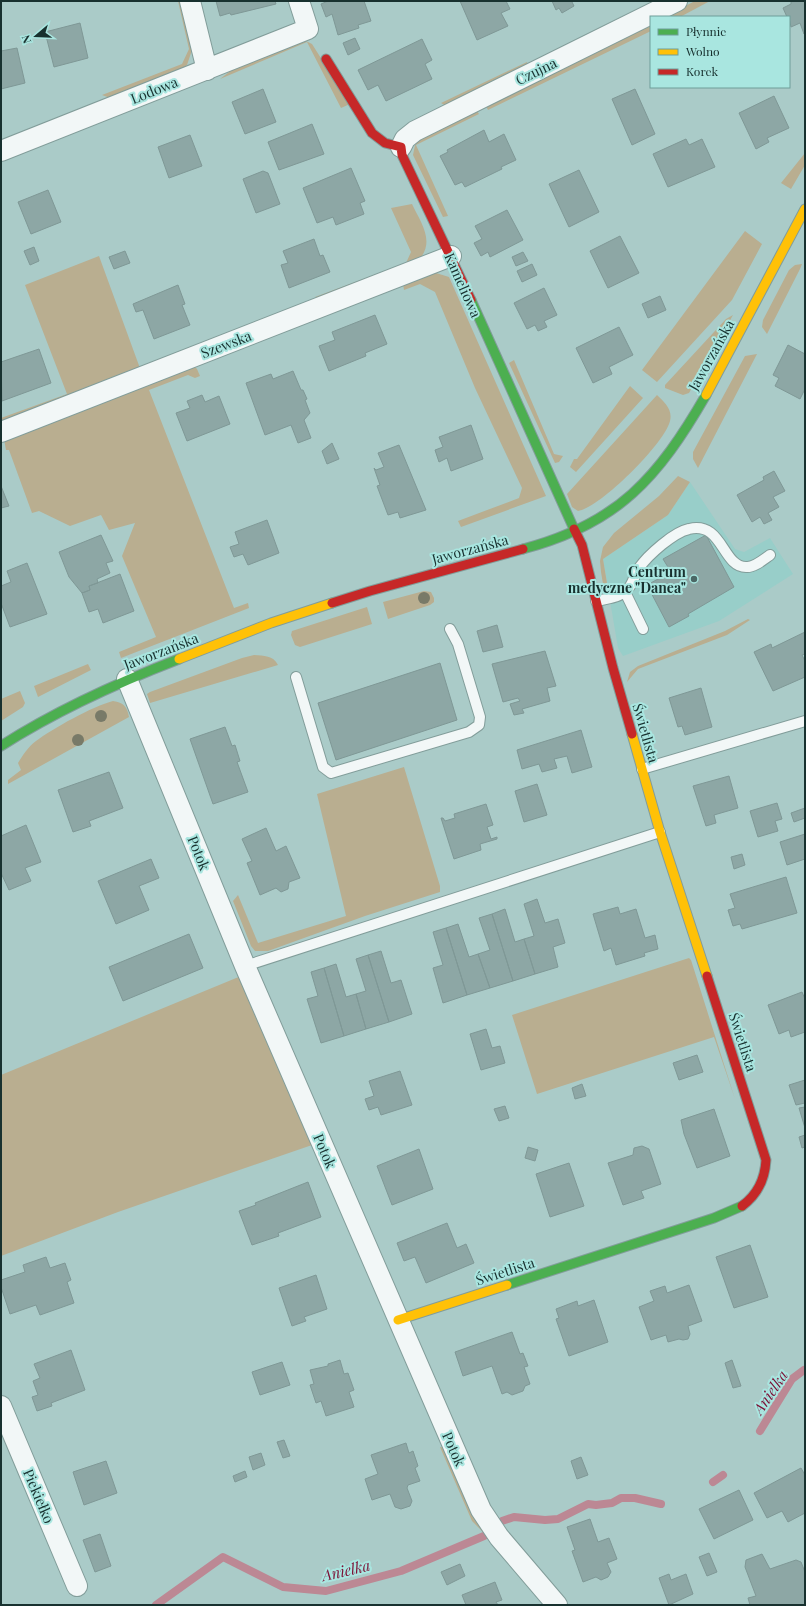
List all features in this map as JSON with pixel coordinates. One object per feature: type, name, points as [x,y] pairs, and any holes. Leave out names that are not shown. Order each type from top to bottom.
[{"type":"street","points":[[190,1],[207,70]]},
{"type":"street","name":"Lodowa","points":[[1,151],[207,70],[243,53],[308,29],[300,1]]},
{"type":"street","name":"Czujna","points":[[401,147],[404,139],[415,131],[677,1]]},
{"type":"street","points":[[326,59],[372,133],[380,141],[391,146],[401,147]]},
{"type":"street","name":"Kameliowa","points":[[401,147],[407,165],[450,256],[558,496],[576,532]]},
{"type":"street","name":"Jaworzańska","points":[[1,746],[37,723],[127,679],[272,623],[376,589],[546,543],[576,532],[608,514],[623,502],[651,474],[668,453],[720,371],[805,209]]},
{"type":"street","name":"Szewska","points":[[1,432],[450,256]]},
{"type":"street","name":"Świetlista","points":[[398,1320],[738,1209],[754,1195],[767,1170],[764,1148],[660,832],[613,668],[582,545],[576,532]]},
{"type":"street","name":"Potok","points":[[127,679],[245,966],[481,1510],[499,1536],[557,1605]]},
{"type":"street","name":"Piekiełko","points":[[1,1406],[6,1434],[77,1586]]},
{"type":"lane","points":[[596,602],[625,592],[647,558],[658,548],[689,529],[700,528],[710,531],[715,535],[729,556],[738,565],[746,568],[770,555]]},
{"type":"lane","points":[[625,592],[643,629]]},
{"type":"lane","points":[[296,677],[323,767],[331,773],[469,732],[479,724],[480,717],[458,644],[450,629]]},
{"type":"lane","points":[[642,769],[805,721]]},
{"type":"lane","points":[[245,966],[660,832]]},
{"type":"shaded area","points":[[178,1],[184,1],[193,47],[187,65],[176,73],[113,99],[102,95],[182,64],[189,49]]},
{"type":"shaded area","points":[[695,1],[710,1],[682,16],[666,16]]},
{"type":"shaded area","points":[[650,23],[650,31],[488,110],[485,104]]},
{"type":"shaded area","points":[[304,40],[312,44],[350,104],[341,108],[307,42],[220,79],[233,69]]},
{"type":"shaded area","points":[[527,62],[528,67],[446,106],[441,103]]},
{"type":"shaded area","points":[[476,109],[479,114],[416,145],[448,216],[443,217],[413,155],[415,145],[420,138]]},
{"type":"shaded area","points":[[805,153],[805,165],[791,189],[781,183]]},
{"type":"shaded area","points":[[412,204],[423,225],[426,240],[426,247],[418,261],[325,298],[315,297],[406,263],[411,252],[391,208]]},
{"type":"shaded area","points":[[745,231],[762,244],[732,300],[657,382],[642,370]]},
{"type":"shaded area","points":[[99,256],[141,371],[13,420],[1,421],[1,418],[67,394],[25,285]]},
{"type":"shaded area","points":[[802,264],[767,334],[762,327],[763,320],[789,270],[795,265]]},
{"type":"shaded area","points":[[436,273],[449,277],[546,496],[461,527],[458,521],[519,498],[522,488],[475,388],[435,292],[420,284],[404,290],[403,284],[426,274]]},
{"type":"shaded area","points":[[733,315],[689,393],[683,395],[665,388],[665,385],[726,319]]},
{"type":"shaded area","points":[[757,354],[698,468],[693,459],[693,452],[745,356]]},
{"type":"shaded area","points":[[514,360],[554,454],[563,456],[559,462],[555,463],[509,363]]},
{"type":"shaded area","points":[[193,365],[197,369],[200,376],[195,378],[188,375],[149,390],[234,608],[248,603],[249,608],[121,658],[119,652],[156,637],[122,556],[135,523],[109,530],[101,515],[70,526],[39,511],[32,513],[9,450],[6,450],[4,439]]},
{"type":"shaded area","points":[[630,386],[643,398],[576,472],[570,467],[574,459],[577,459]]},
{"type":"shaded area","points":[[657,395],[669,409],[671,417],[666,431],[657,444],[630,473],[601,499],[578,511],[572,507],[567,494]]},
{"type":"shaded area","points":[[678,476],[690,482],[668,515],[603,559],[608,589],[603,584],[601,572],[600,561],[603,547],[614,533],[659,496]]},
{"type":"shaded area","points":[[690,482],[735,549],[744,552],[770,538],[793,574],[719,621],[623,656],[618,648],[603,559],[668,515]]},
{"type":"shaded area","points":[[424,591],[431,592],[434,602],[430,605],[388,619],[383,602]]},
{"type":"shaded area","points":[[367,607],[372,624],[300,647],[295,645],[291,635],[292,631]]},
{"type":"shaded area","points":[[748,619],[750,620],[727,635],[638,669],[627,682],[630,672],[638,666],[725,631]]},
{"type":"shaded area","points":[[254,655],[274,659],[278,665],[150,703],[147,694],[150,692]]},
{"type":"shaded area","points":[[88,664],[91,670],[38,697],[34,686]]},
{"type":"shaded area","points":[[20,691],[25,703],[23,707],[1,721],[1,699]]},
{"type":"shaded area","points":[[113,701],[124,706],[129,717],[8,784],[8,780],[21,770],[18,763],[28,748],[36,741],[73,718]]},
{"type":"shaded area","points":[[404,767],[440,886],[440,892],[365,916],[268,951],[255,951],[251,946],[233,901],[238,895],[258,943],[346,916],[317,794]]},
{"type":"shaded area","points":[[689,958],[691,960],[735,1099],[714,1037],[537,1094],[512,1015]]},
{"type":"shaded area","points":[[241,976],[304,1126],[315,1144],[118,1212],[1,1256],[1,1075]]},
{"type":"shaded area","points":[[440,1447],[446,1448],[489,1538],[472,1521]]},
{"type":"building","points":[[216,1],[275,1],[276,4],[231,15],[230,13],[220,16]]},
{"type":"building","points":[[328,1],[364,1],[371,21],[358,25],[359,28],[338,35],[332,14],[326,17],[321,4]]},
{"type":"building","points":[[460,1],[506,1],[510,9],[501,13],[508,26],[477,40]]},
{"type":"building","points":[[552,1],[573,1],[574,6],[562,13],[559,8],[556,10]]},
{"type":"building","points":[[791,1],[805,1],[804,34],[800,23],[791,27],[790,16],[787,16],[783,8],[791,4]]},
{"type":"building","points":[[80,23],[88,58],[54,67],[45,32]]},
{"type":"building","points":[[355,38],[360,49],[348,55],[343,43]]},
{"type":"building","points":[[422,39],[432,60],[425,64],[432,79],[386,101],[378,85],[368,90],[358,70]]},
{"type":"building","points":[[17,48],[25,83],[1,89],[1,51]]},
{"type":"building","points":[[263,89],[276,122],[245,134],[232,102]]},
{"type":"building","points":[[635,89],[655,134],[632,145],[612,99]]},
{"type":"building","points":[[774,96],[789,128],[767,138],[769,142],[756,149],[739,113]]},
{"type":"building","points":[[312,124],[324,154],[279,170],[268,142]]},
{"type":"building","points":[[484,130],[489,142],[504,134],[516,160],[501,167],[502,169],[465,187],[462,182],[455,185],[440,156],[448,152],[447,150]]},
{"type":"building","points":[[190,135],[202,166],[169,178],[158,147]]},
{"type":"building","points":[[686,139],[689,145],[702,139],[715,167],[668,187],[653,154]]},
{"type":"building","points":[[351,168],[365,201],[360,203],[364,214],[336,225],[333,217],[317,223],[303,188]]},
{"type":"building","points":[[579,170],[599,212],[569,227],[549,184]]},
{"type":"building","points":[[263,171],[268,173],[280,204],[256,213],[243,179]]},
{"type":"building","points":[[48,190],[61,222],[31,234],[18,202]]},
{"type":"building","points":[[507,210],[523,240],[490,257],[488,252],[481,256],[474,243],[482,239],[475,226]]},
{"type":"building","points":[[620,236],[639,273],[608,288],[590,251]]},
{"type":"building","points":[[314,239],[320,256],[323,255],[330,272],[289,288],[281,265],[288,263],[283,251]]},
{"type":"building","points":[[34,247],[39,261],[30,265],[24,251]]},
{"type":"building","points":[[125,251],[130,263],[114,269],[109,257]]},
{"type":"building","points":[[523,252],[528,261],[516,266],[512,257]]},
{"type":"building","points":[[532,264],[537,275],[522,282],[517,271]]},
{"type":"building","points":[[178,285],[185,304],[182,305],[190,325],[154,339],[143,310],[136,312],[133,304]]},
{"type":"building","points":[[544,288],[557,315],[544,321],[547,327],[538,331],[535,325],[527,329],[514,303]]},
{"type":"building","points":[[660,296],[666,310],[648,318],[642,304]]},
{"type":"building","points":[[375,315],[387,344],[365,353],[366,356],[329,371],[319,346],[335,340],[332,332]]},
{"type":"building","points":[[619,327],[633,355],[609,367],[612,374],[593,383],[576,348]]},
{"type":"building","points":[[788,345],[805,354],[805,389],[800,399],[775,386],[779,378],[773,375]]},
{"type":"building","points":[[39,349],[51,383],[2,401],[1,362]]},
{"type":"building","points":[[293,371],[301,390],[303,390],[307,399],[305,400],[310,413],[304,420],[311,438],[298,443],[291,425],[265,435],[246,383],[271,374],[273,379]]},
{"type":"building","points":[[202,395],[205,402],[219,396],[230,424],[187,441],[176,413],[190,408],[187,401]]},
{"type":"building","points":[[471,425],[483,459],[451,471],[447,458],[439,462],[435,450],[443,447],[439,437]]},
{"type":"building","points":[[332,443],[339,459],[327,464],[322,451]]},
{"type":"building","points":[[399,445],[426,510],[400,518],[398,512],[388,515],[377,486],[380,485],[374,468],[376,470],[384,467],[378,453]]},
{"type":"building","points":[[774,471],[785,491],[773,497],[779,507],[768,513],[772,520],[764,524],[760,517],[752,522],[737,495],[764,480],[763,477]]},
{"type":"building","points":[[1,486],[9,506],[1,508]]},
{"type":"building","points":[[267,520],[279,553],[248,565],[243,554],[234,557],[230,547],[239,544],[235,532]]},
{"type":"building","points":[[101,535],[113,561],[106,563],[110,573],[97,579],[98,583],[89,586],[90,590],[82,593],[69,577],[59,552]]},
{"type":"building","name":"Centrum medyczne \"Danea\"","points":[[706,535],[734,587],[669,627],[647,585],[671,572],[663,559]]},
{"type":"building","points":[[27,563],[47,614],[10,627],[1,603],[1,586],[11,582],[7,571]]},
{"type":"building","points":[[120,574],[134,611],[103,623],[98,609],[89,612],[82,593],[90,590],[89,586]]},
{"type":"building","points":[[497,625],[503,647],[483,652],[477,631]]},
{"type":"building","points":[[805,632],[805,654],[802,655],[805,661],[805,677],[773,691],[754,652],[771,644],[772,648]]},
{"type":"building","points":[[545,651],[556,686],[547,688],[550,701],[522,709],[524,713],[514,715],[510,704],[520,701],[518,698],[503,702],[492,664]]},
{"type":"building","points":[[440,663],[457,720],[336,760],[318,703]]},
{"type":"building","points":[[701,688],[712,727],[685,735],[682,726],[678,727],[669,698]]},
{"type":"building","points":[[225,727],[232,746],[235,745],[240,761],[237,762],[248,792],[213,804],[190,739]]},
{"type":"building","points":[[581,730],[592,767],[572,773],[567,756],[554,759],[557,768],[542,772],[539,764],[522,769],[517,750]]},
{"type":"building","points":[[109,772],[123,808],[89,821],[91,826],[73,832],[58,790]]},
{"type":"building","points":[[729,776],[738,808],[714,815],[716,823],[706,826],[693,786]]},
{"type":"building","points":[[537,784],[547,815],[524,822],[515,791]]},
{"type":"building","points":[[777,803],[782,819],[775,821],[778,831],[758,837],[750,811]]},
{"type":"building","points":[[486,804],[493,825],[487,827],[491,839],[497,837],[497,839],[480,844],[481,850],[454,859],[441,818],[445,821],[455,818],[454,814]]},
{"type":"building","points":[[805,808],[805,818],[794,822],[791,813]]},
{"type":"building","points":[[26,825],[41,862],[25,868],[31,881],[9,890],[1,873],[1,836]]},
{"type":"building","points":[[266,828],[276,851],[286,846],[300,878],[289,882],[288,889],[281,892],[276,888],[260,895],[247,863],[252,861],[242,839]]},
{"type":"building","points":[[805,834],[805,859],[787,865],[780,842]]},
{"type":"building","points":[[742,854],[745,865],[734,869],[731,857]]},
{"type":"building","points":[[151,859],[159,878],[139,886],[149,910],[116,924],[98,881]]},
{"type":"building","points":[[786,877],[797,913],[742,929],[740,924],[733,926],[728,910],[735,908],[730,894]]},
{"type":"building","points":[[537,899],[545,923],[558,919],[565,943],[553,947],[558,967],[535,974],[524,939],[534,936],[524,904]]},
{"type":"building","points":[[618,907],[620,914],[636,909],[645,938],[655,935],[658,949],[644,953],[645,956],[616,965],[611,948],[604,951],[593,914]]},
{"type":"building","points":[[505,909],[515,942],[524,939],[535,974],[513,981],[492,914]]},
{"type":"building","points":[[492,914],[513,981],[490,988],[478,954],[490,950],[479,918]]},
{"type":"building","points":[[458,924],[469,957],[478,954],[490,988],[467,995],[446,928]]},
{"type":"building","points":[[446,928],[467,995],[443,1003],[433,968],[443,965],[433,932]]},
{"type":"building","points":[[189,934],[203,968],[123,1001],[109,967]]},
{"type":"building","points":[[381,951],[391,983],[401,980],[412,1014],[389,1022],[368,955]]},
{"type":"building","points":[[368,955],[389,1022],[366,1029],[356,994],[366,991],[356,959]]},
{"type":"building","points":[[336,964],[346,997],[356,994],[366,1029],[344,1036],[324,968]]},
{"type":"building","points":[[324,968],[344,1036],[321,1043],[307,999],[318,996],[311,972]]},
{"type":"building","points":[[802,992],[805,999],[805,1032],[791,1037],[789,1030],[779,1034],[768,1005]]},
{"type":"building","points":[[486,1029],[492,1048],[500,1046],[505,1063],[481,1070],[470,1034]]},
{"type":"building","points":[[697,1055],[703,1072],[679,1080],[673,1063]]},
{"type":"building","points":[[400,1071],[412,1105],[381,1115],[378,1107],[369,1110],[365,1099],[374,1096],[369,1081]]},
{"type":"building","points":[[805,1080],[805,1103],[796,1105],[789,1085]]},
{"type":"building","points":[[582,1084],[586,1096],[575,1099],[572,1088]]},
{"type":"building","points":[[505,1106],[509,1118],[499,1121],[494,1109]]},
{"type":"building","points":[[805,1107],[805,1128],[799,1108]]},
{"type":"building","points":[[714,1109],[730,1156],[697,1168],[684,1134],[681,1120]]},
{"type":"building","points":[[805,1135],[805,1147],[802,1148],[799,1137]]},
{"type":"building","points":[[642,1146],[649,1149],[661,1184],[641,1191],[644,1198],[623,1205],[608,1163],[633,1155],[634,1148]]},
{"type":"building","points":[[528,1147],[538,1150],[535,1161],[525,1158]]},
{"type":"building","points":[[419,1149],[433,1189],[392,1205],[377,1166]]},
{"type":"building","points":[[569,1163],[584,1206],[550,1217],[536,1174]]},
{"type":"building","points":[[308,1182],[321,1217],[278,1233],[279,1236],[252,1245],[239,1211]]},
{"type":"building","points":[[447,1223],[457,1248],[466,1244],[474,1263],[426,1283],[415,1257],[404,1261],[397,1243]]},
{"type":"building","points":[[750,1245],[768,1297],[734,1308],[716,1257]]},
{"type":"building","points":[[46,1257],[50,1268],[65,1263],[71,1280],[67,1282],[74,1303],[40,1315],[36,1305],[10,1314],[1,1287],[1,1280],[25,1272],[23,1265]]},
{"type":"building","points":[[316,1275],[327,1309],[304,1317],[306,1321],[292,1326],[279,1288]]},
{"type":"building","points":[[689,1285],[702,1321],[688,1326],[690,1334],[688,1339],[679,1339],[668,1342],[666,1335],[651,1340],[639,1307],[654,1301],[650,1291],[665,1286],[667,1293]]},
{"type":"building","points":[[594,1300],[608,1342],[569,1356],[556,1319],[559,1318],[556,1309],[577,1301],[578,1306]]},
{"type":"building","points":[[512,1332],[520,1354],[523,1353],[528,1366],[524,1367],[530,1384],[525,1386],[523,1391],[512,1395],[507,1392],[502,1394],[492,1366],[463,1376],[455,1352]]},
{"type":"building","points":[[71,1350],[85,1390],[51,1403],[52,1406],[37,1411],[32,1397],[38,1395],[33,1381],[40,1378],[34,1364]]},
{"type":"building","points":[[340,1360],[344,1374],[348,1373],[354,1390],[349,1392],[354,1407],[326,1416],[321,1401],[316,1403],[310,1385],[314,1384],[310,1370],[328,1366],[328,1364]]},
{"type":"building","points":[[732,1360],[741,1386],[733,1388],[725,1363]]},
{"type":"building","points":[[282,1362],[290,1385],[260,1395],[252,1372]]},
{"type":"building","points":[[284,1440],[290,1456],[283,1458],[277,1442]]},
{"type":"building","points":[[406,1443],[409,1453],[413,1451],[418,1466],[415,1468],[420,1481],[408,1485],[407,1488],[412,1501],[410,1506],[401,1509],[395,1507],[390,1494],[372,1500],[365,1479],[378,1474],[371,1455]]},
{"type":"building","points":[[261,1453],[265,1465],[253,1470],[249,1457]]},
{"type":"building","points":[[581,1457],[588,1475],[577,1479],[571,1461]]},
{"type":"building","points":[[106,1461],[117,1493],[84,1505],[73,1472]]},
{"type":"building","points":[[801,1468],[805,1475],[805,1513],[788,1522],[782,1511],[767,1518],[754,1493]]},
{"type":"building","points":[[245,1471],[247,1477],[235,1482],[233,1476]]},
{"type":"building","points":[[739,1490],[753,1520],[714,1539],[699,1509]]},
{"type":"building","points":[[590,1519],[598,1542],[609,1538],[617,1559],[607,1563],[611,1572],[608,1577],[601,1580],[596,1577],[583,1582],[572,1551],[575,1550],[567,1527]]},
{"type":"building","points":[[100,1534],[111,1566],[95,1572],[83,1540]]},
{"type":"building","points":[[709,1553],[717,1572],[707,1576],[699,1557]]},
{"type":"building","points":[[762,1554],[770,1569],[796,1560],[801,1562],[805,1572],[805,1605],[750,1605],[748,1598],[756,1596],[745,1567],[746,1560]]},
{"type":"building","points":[[460,1564],[465,1576],[447,1585],[441,1572]]},
{"type":"building","points":[[669,1574],[671,1580],[686,1574],[693,1594],[669,1605],[659,1578]]},
{"type":"building","points":[[495,1582],[502,1600],[496,1602],[498,1605],[466,1605],[462,1595]]},
{"type":"waterway","name":"Anielka","points":[[760,1431],[792,1379],[804,1370]]},
{"type":"waterway","name":"Anielka","points":[[713,1482],[723,1475]]},
{"type":"waterway","name":"Anielka","points":[[502,1521],[514,1517],[545,1520],[558,1519],[588,1504],[596,1505],[612,1503],[621,1498],[635,1498],[661,1504]]},
{"type":"waterway","name":"Anielka","points":[[156,1605],[223,1557],[283,1587],[326,1591],[401,1571],[484,1536]]},
{"type":"traffic: fast","points":[[471,300],[574,529]]},
{"type":"traffic: fast","points":[[523,549],[556,539],[585,526],[610,511],[632,494],[652,474],[671,451],[706,395]]},
{"type":"traffic: fast","points":[[1,746],[22,733],[88,698],[179,659]]},
{"type":"traffic: fast","points":[[507,1285],[714,1218],[742,1206]]},
{"type":"traffic: slow","points":[[706,395],[805,209]]},
{"type":"traffic: slow","points":[[179,659],[271,623],[332,603]]},
{"type":"traffic: slow","points":[[632,734],[660,832],[707,976]]},
{"type":"traffic: slow","points":[[398,1320],[507,1285]]},
{"type":"traffic: jam","points":[[326,59],[372,133],[385,143],[401,147],[402,155],[471,300]]},
{"type":"traffic: jam","points":[[574,529],[582,545],[613,668],[632,734]]},
{"type":"traffic: jam","points":[[332,603],[370,591],[523,549]]},
{"type":"traffic: jam","points":[[707,976],[766,1160],[764,1174],[756,1192],[742,1206]]},
{"type":"place","name":"Centrum medyczne \"Danea\"","points":[[694,579]]}]
